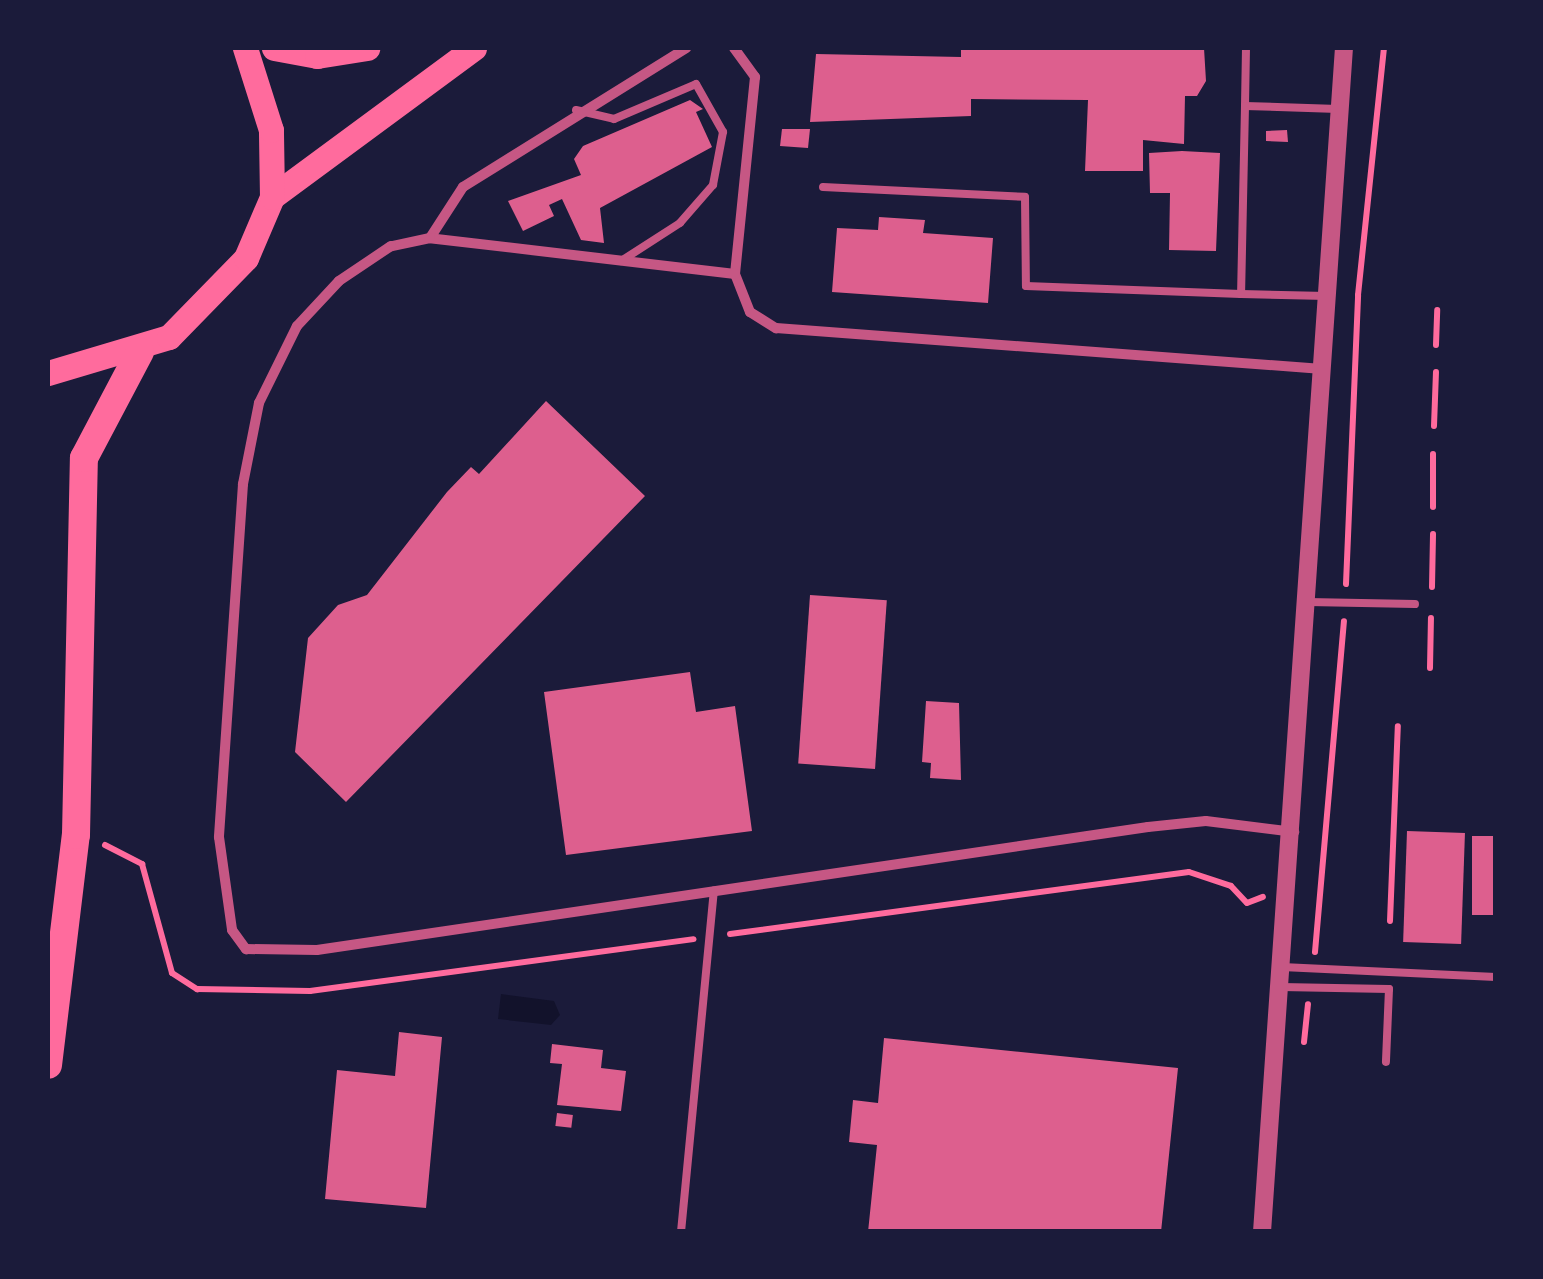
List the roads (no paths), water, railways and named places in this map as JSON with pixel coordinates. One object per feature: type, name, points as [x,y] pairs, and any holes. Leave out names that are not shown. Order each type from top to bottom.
[{"type":"highway","points":[[48,1065],[75,846],[84,458],[140,352]]},
{"type":"main road","points":[[245,48],[270,130],[272,197]]},
{"type":"main road","points":[[274,48],[317,56],[367,48]]},
{"type":"main road","points":[[48,373],[140,352],[226,286],[272,197],[474,48]]},
{"type":"street","points":[[430,238],[464,187],[576,110],[686,48]]},
{"type":"street","points":[[734,48],[755,77],[735,274],[750,312],[776,328],[1322,368]]},
{"type":"street","points":[[1262,1232],[1294,832],[1340,52]]},
{"type":"street","points":[[735,274],[617,264],[430,238],[391,246],[339,280],[297,326],[259,403],[243,484],[222,875],[232,930],[246,949],[317,950],[1167,825],[1294,832]]},
{"type":"lane","points":[[1241,294],[1246,48]]},
{"type":"lane","points":[[576,110],[614,120],[696,84],[723,132],[713,185],[680,224],[617,264]]},
{"type":"lane","points":[[1245,106],[1339,109]]},
{"type":"lane","points":[[823,187],[1025,197],[1026,286],[1327,296]]},
{"type":"lane","points":[[1308,602],[1415,604]]},
{"type":"lane","points":[[681,1232],[714,891]]},
{"type":"lane","points":[[1282,966],[1496,977]]},
{"type":"lane","points":[[1280,987],[1389,989],[1386,1062]]}]
